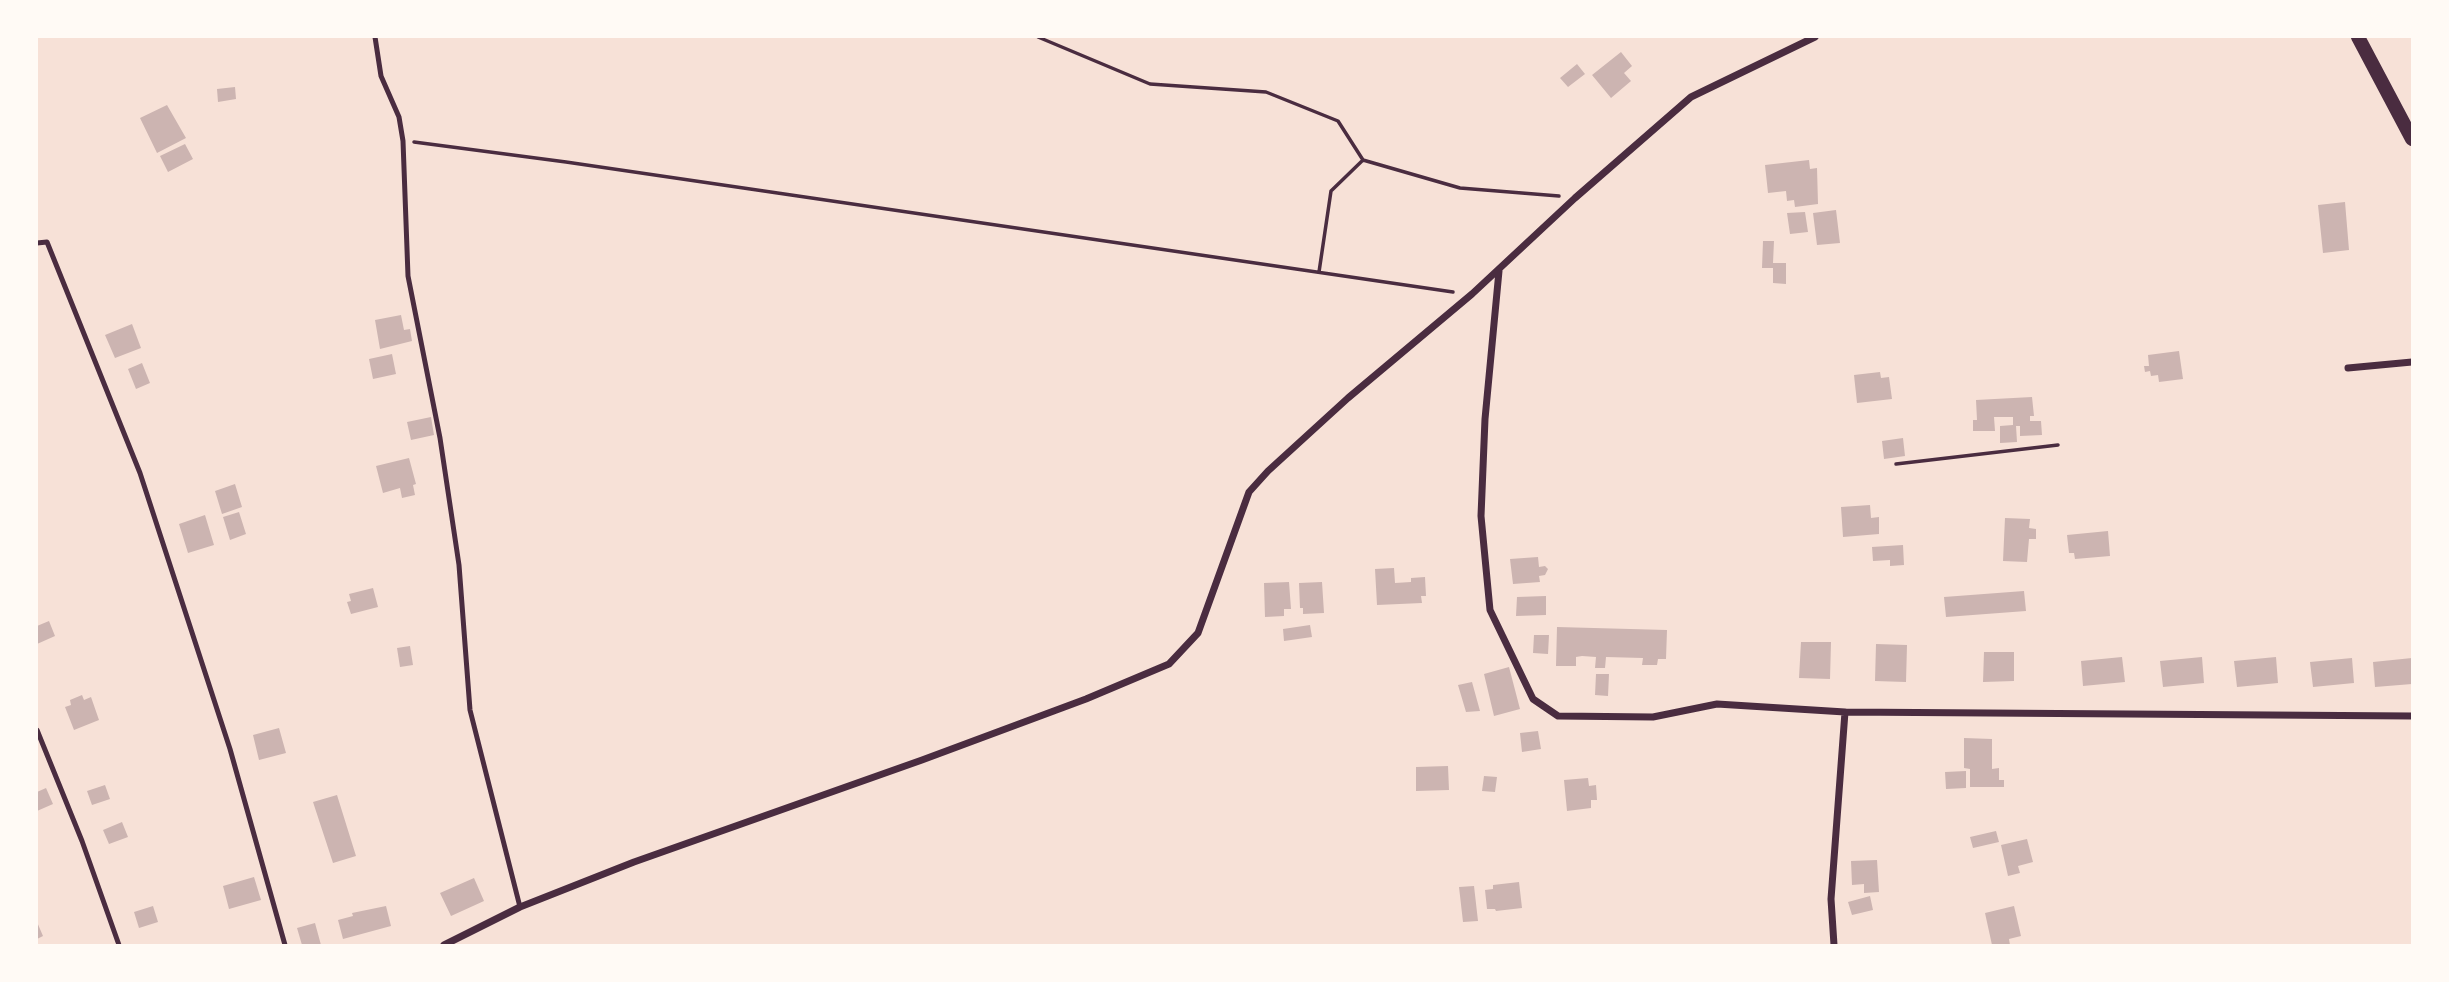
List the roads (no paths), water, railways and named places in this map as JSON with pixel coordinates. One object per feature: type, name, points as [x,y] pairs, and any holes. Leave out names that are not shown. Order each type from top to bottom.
[{"type":"main road","points":[[2358,37],[2412,139]]},
{"type":"street","points":[[444,945],[520,907],[634,862],[922,760],[1086,699],[1169,664],[1198,633],[1249,492],[1268,471],[1348,398],[1499,271],[1576,198],[1691,97],[1815,37]]},
{"type":"street","points":[[1499,271],[1485,419],[1481,516],[1490,610],[1533,699],[1558,716],[1653,718],[1717,704],[1845,712],[2412,716]]},
{"type":"street","points":[[2348,368],[2412,362]]},
{"type":"street","points":[[1834,945],[1831,899],[1845,712]]},
{"type":"lane","points":[[375,37],[382,76],[399,117],[403,141],[408,276],[440,438],[459,565],[470,710],[520,907]]},
{"type":"lane","points":[[37,243],[47,243],[140,473],[230,749],[285,945]]},
{"type":"lane","points":[[37,730],[120,945]]}]
